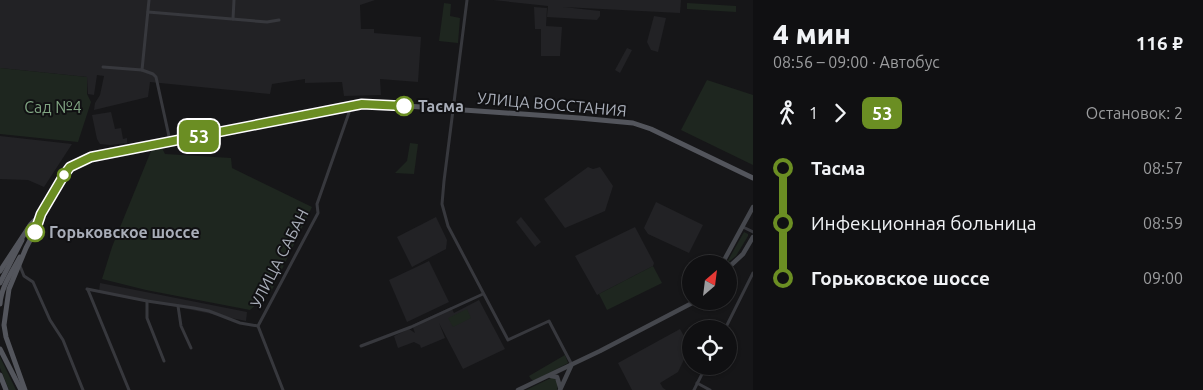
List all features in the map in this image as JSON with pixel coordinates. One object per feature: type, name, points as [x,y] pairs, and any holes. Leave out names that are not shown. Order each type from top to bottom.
[{"type":"main road","name":"УЛИЦА ВОССТАНИЯ","points":[[25,390],[6,337],[4,325],[9,289],[26,248],[37,228],[41,214],[70,167],[91,157],[351,106],[378,104],[633,123],[652,129],[753,178]]},
{"type":"main road","points":[[727,255],[753,206]]},
{"type":"main road","name":"УЛИЦА ВОССТАНИЯ","points":[[24,235],[30,224],[41,214]]},
{"type":"main road","points":[[0,271],[24,235]]},
{"type":"main road","points":[[0,283],[24,235]]},
{"type":"main road","points":[[738,259],[753,237]]},
{"type":"main road","points":[[0,304],[1,295],[26,248]]},
{"type":"main road","points":[[520,390],[682,308]]},
{"type":"main road","points":[[0,349],[21,390]]},
{"type":"main road","points":[[560,390],[572,365]]},
{"type":"main road","points":[[0,376],[6,390]]},
{"type":"main road","points":[[550,376],[559,380],[560,390]]},
{"type":"street","points":[[142,70],[149,0]]},
{"type":"street","points":[[232,19],[234,0]]},
{"type":"street","points":[[467,0],[444,180],[442,210],[458,248],[508,340],[549,321],[572,365]]},
{"type":"street","points":[[148,12],[267,22],[280,20]]},
{"type":"street","points":[[103,67],[142,70],[156,77],[170,142]]},
{"type":"street","name":"УЛИЦА САБАН","points":[[283,390],[262,342],[258,326],[318,213],[317,204],[351,106]]},
{"type":"street","points":[[743,227],[753,232]]},
{"type":"street","points":[[20,266],[24,276],[33,282],[50,320],[63,340],[83,390]]},
{"type":"street","points":[[730,320],[753,273]]},
{"type":"street","points":[[129,390],[87,289],[209,312],[240,324],[258,326]]},
{"type":"street","points":[[361,346],[412,327],[483,294]]},
{"type":"street","points":[[147,301],[147,318],[164,361]]},
{"type":"street","points":[[178,306],[181,326],[191,348]]},
{"type":"street","points":[[694,390],[701,375]]},
{"type":"street","points":[[697,383],[710,390]]},
{"type":"shaded area","points":[[0,0],[375,0],[360,5],[361,29],[374,29],[374,33],[421,37],[418,82],[380,79],[381,95],[344,96],[342,82],[305,83],[305,79],[272,84],[270,94],[150,82],[148,97],[94,110],[95,103],[100,95],[104,76],[97,75],[94,95],[88,94],[87,77],[0,68]]},
{"type":"shaded area","points":[[493,0],[681,0],[680,13],[563,7],[600,11],[600,16],[597,20],[547,17],[548,6]]},
{"type":"shaded area","points":[[534,7],[547,8],[546,26],[562,27],[560,56],[541,56],[541,29],[535,29]]},
{"type":"shaded area","points":[[654,16],[666,18],[658,52],[651,50],[647,42]]},
{"type":"shaded area","points":[[627,48],[632,50],[620,73],[615,70]]},
{"type":"shaded area","points":[[111,112],[115,129],[121,128],[123,139],[127,138],[127,143],[100,144],[97,139],[92,115]]},
{"type":"shaded area","points":[[0,136],[72,144],[44,187],[28,180],[0,179]]},
{"type":"shaded area","points":[[588,167],[593,169],[600,167],[613,186],[605,211],[565,228],[544,199]]},
{"type":"shaded area","points":[[656,202],[703,225],[689,253],[648,234],[644,228]]},
{"type":"shaded area","points":[[436,217],[447,240],[446,249],[412,267],[397,237]]},
{"type":"shaded area","points":[[521,217],[541,242],[535,247],[516,222]]},
{"type":"shaded area","points":[[635,227],[654,263],[653,266],[597,295],[575,256]]},
{"type":"shaded area","points":[[429,261],[449,302],[407,322],[389,280]]},
{"type":"shaded area","points":[[100,283],[247,312],[246,321],[99,291]]},
{"type":"shaded area","points":[[479,300],[505,349],[463,369],[439,323],[445,338],[421,348],[420,345],[414,342],[398,348],[394,336],[409,329],[415,333],[412,325],[451,307],[454,313]]},
{"type":"shaded area","points":[[680,329],[682,333],[682,364],[678,372],[660,383],[666,390],[632,390],[618,363]]},
{"type":"green space","points":[[444,3],[451,4],[450,16],[460,18],[458,43],[439,41]]},
{"type":"green space","points":[[687,3],[736,6],[736,12],[687,9]]},
{"type":"green space","name":"Сад №4","points":[[0,68],[87,77],[87,94],[91,102],[78,142],[0,134]]},
{"type":"green space","points":[[707,80],[753,95],[753,165],[681,130]]},
{"type":"green space","points":[[410,143],[418,144],[414,174],[395,173],[407,161]]},
{"type":"green space","points":[[162,148],[165,154],[231,158],[232,168],[312,207],[271,292],[250,310],[146,290],[102,279],[112,247],[151,151]]},
{"type":"green space","points":[[744,232],[748,234],[737,255],[731,255]]},
{"type":"green space","points":[[653,266],[662,283],[607,310],[599,294]]},
{"type":"green space","points":[[467,309],[471,318],[453,327],[448,318]]},
{"type":"green space","points":[[565,355],[568,363],[534,381],[529,376]]},
{"type":"green space","points":[[0,357],[16,390],[9,390],[0,368]]},
{"type":"green space","points":[[551,378],[555,378],[558,384],[557,390],[526,390]]},
{"type":"bus line","name":"53","points":[[35,232],[41,214],[64,175],[70,167],[91,157],[362,104],[404,106]]},
{"type":"place","name":"Тасма","points":[[404,106]]},
{"type":"place","name":"Горьковское шоссе","points":[[35,232]]}]
